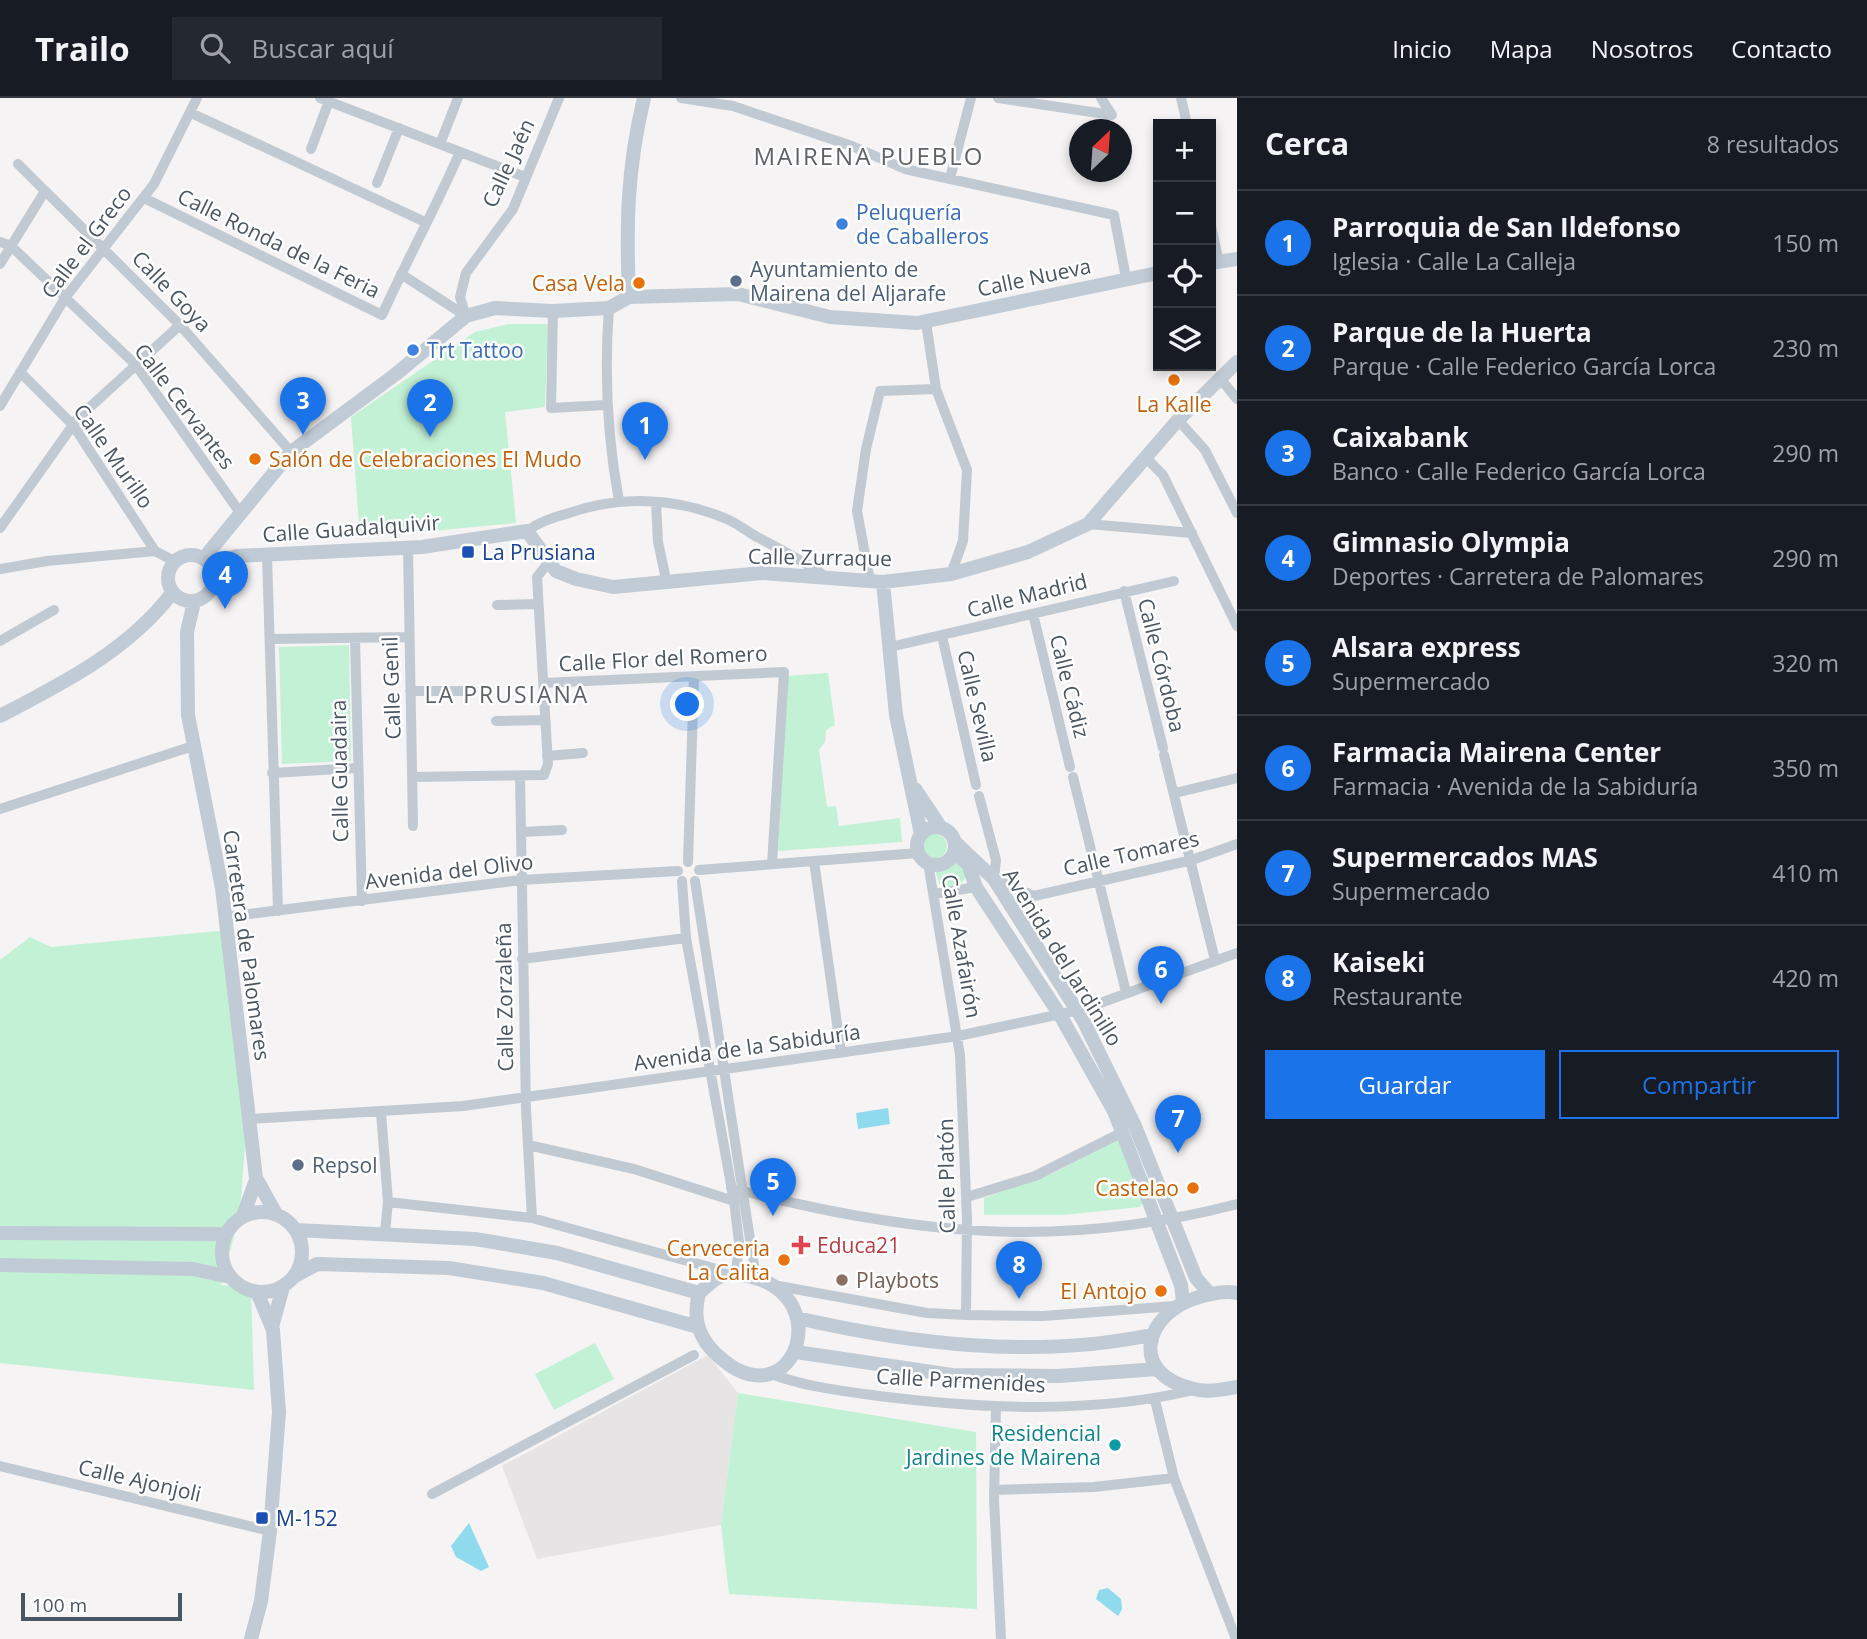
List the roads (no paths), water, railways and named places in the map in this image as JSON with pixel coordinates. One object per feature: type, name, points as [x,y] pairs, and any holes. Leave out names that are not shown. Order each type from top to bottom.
[{"type":"street","name":"Calle el Greco","points":[[0,406],[65,298],[144,198],[197,98]]},
{"type":"street","points":[[440,144],[458,98]]},
{"type":"street","name":"Calle Jaén","points":[[466,317],[460,297],[466,273],[513,209],[559,98]]},
{"type":"street","points":[[208,561],[241,514],[291,452],[396,374],[466,317],[495,308],[553,311],[609,308],[629,297],[625,227],[635,135],[644,98]]},
{"type":"street","points":[[681,98],[733,106],[852,146],[905,169],[1114,215],[1126,278]]},
{"type":"street","points":[[950,178],[971,98]]},
{"type":"street","points":[[998,98],[1112,115],[1101,98]]},
{"type":"street","points":[[1181,98],[1186,119]]},
{"type":"street","points":[[311,149],[325,100],[525,177]]},
{"type":"street","points":[[191,113],[425,222]]},
{"type":"street","points":[[377,183],[399,128]]},
{"type":"street","name":"Calle Ronda de la Feria","points":[[144,198],[382,315],[425,222],[438,204],[460,152]]},
{"type":"street","name":"Calle Goya","points":[[18,164],[180,324],[291,452]]},
{"type":"street","points":[[0,264],[45,191]]},
{"type":"street","name":"Calle Cervantes","points":[[0,242],[11,246],[136,365],[241,514]]},
{"type":"street","points":[[1216,262],[1237,259]]},
{"type":"street","points":[[401,274],[466,317]]},
{"type":"street","name":"Calle Nueva","points":[[629,297],[738,294],[830,317],[926,322],[1153,274]]},
{"type":"street","points":[[609,308],[606,405],[608,445],[619,501]]},
{"type":"street","points":[[553,311],[551,408],[606,405]]},
{"type":"street","points":[[926,322],[936,389],[967,470],[963,541],[951,574]]},
{"type":"street","points":[[0,528],[73,425],[180,324]]},
{"type":"street","points":[[1088,524],[1178,420],[1237,362]]},
{"type":"street","name":"Calle Murillo","points":[[20,372],[73,425],[155,551],[174,561]]},
{"type":"street","points":[[1219,377],[1237,400]]},
{"type":"street","points":[[923,858],[921,834],[896,715],[890,647],[877,582],[858,511],[866,449],[880,391],[936,389]]},
{"type":"street","points":[[1178,420],[1205,450],[1237,513]]},
{"type":"street","points":[[1145,457],[1163,475],[1237,626]]},
{"type":"street","name":"Calle Guadalquivir","points":[[208,561],[237,556],[408,548],[527,531],[535,524],[579,509],[619,501],[656,502],[704,510],[731,521],[802,559],[826,577]]},
{"type":"street","points":[[656,502],[658,542],[667,583]]},
{"type":"street","points":[[1088,524],[1192,533]]},
{"type":"street","name":"Calle Zurraque","points":[[548,563],[556,571],[576,579],[613,587],[762,573],[877,582],[951,574],[1028,552],[1088,524]]},
{"type":"street","points":[[413,777],[544,775],[547,756],[537,577],[548,563],[527,531]]},
{"type":"street","name":"Calle Genil","points":[[408,548],[413,827]]},
{"type":"street","points":[[0,569],[47,561],[155,551]]},
{"type":"street","points":[[191,554],[208,561],[215,577],[209,594],[194,602],[175,596],[168,572],[174,561],[191,554]]},
{"type":"street","points":[[267,555],[278,911]]},
{"type":"street","name":"Calle Madrid","points":[[890,647],[1174,581]]},
{"type":"street","name":"Calle Córdoba","points":[[1124,592],[1215,960]]},
{"type":"street","points":[[0,716],[60,685],[122,644],[175,596]]},
{"type":"street","name":"Carretera de Palomares","points":[[175,596],[187,632]]},
{"type":"street","name":"Carretera de Palomares","points":[[194,602],[187,632],[188,715],[222,888],[256,1180],[276,1214]]},
{"type":"street","points":[[497,605],[537,604]]},
{"type":"street","points":[[0,640],[54,610]]},
{"type":"street","name":"Calle Cádiz","points":[[1033,614],[1126,992]]},
{"type":"street","name":"Calle Sevilla","points":[[942,636],[977,791],[996,860],[994,879]]},
{"type":"street","points":[[271,639],[355,640],[408,637]]},
{"type":"street","name":"Calle Guadaira","points":[[355,640],[362,901]]},
{"type":"street","name":"Calle Flor del Romero","points":[[543,683],[784,671],[772,864]]},
{"type":"street","points":[[694,677],[688,862],[680,876],[686,938],[734,1201],[739,1242],[731,1275]]},
{"type":"street","points":[[410,691],[462,691]]},
{"type":"street","points":[[496,721],[545,720]]},
{"type":"street","points":[[0,809],[193,746]]},
{"type":"street","points":[[547,756],[583,753]]},
{"type":"street","points":[[272,773],[357,768]]},
{"type":"street","name":"Calle Zorzaleña","points":[[520,776],[522,959],[532,1218]]},
{"type":"street","points":[[1175,793],[1237,778]]},
{"type":"street","points":[[688,862],[699,870],[814,861],[923,858],[940,864],[954,846],[908,779]]},
{"type":"street","points":[[921,834],[933,827],[941,828]]},
{"type":"street","points":[[522,832],[562,830]]},
{"type":"street","name":"Calle Tomares","points":[[994,879],[1034,896],[1192,860],[1237,844]]},
{"type":"street","name":"Avenida del Jardinillo","points":[[954,846],[994,879],[1077,1010],[1135,1126],[1181,1285],[1179,1304]]},
{"type":"street","name":"Avenida del Jardinillo","points":[[954,846],[968,864],[976,887],[1060,1015],[1123,1132],[1164,1221],[1196,1278],[1210,1294]]},
{"type":"street","name":"Calle Azafairón","points":[[923,858],[934,894],[958,1036]]},
{"type":"street","points":[[814,861],[841,1052]]},
{"type":"street","points":[[699,870],[695,881],[724,1070],[744,1191],[763,1281],[784,1297],[801,1329],[796,1352],[790,1362],[769,1373],[757,1374],[729,1365],[704,1341],[698,1327],[696,1306],[699,1293],[714,1280],[731,1275]]},
{"type":"street","name":"Avenida del Olivo","points":[[225,917],[521,880],[680,876],[695,881]]},
{"type":"street","points":[[934,894],[976,887]]},
{"type":"street","points":[[522,959],[686,938]]},
{"type":"street","name":"Avenida de la Sabiduría","points":[[250,1119],[381,1112],[526,1098],[958,1036],[1077,1010],[1237,953]]},
{"type":"street","name":"Calle Platón","points":[[958,1036],[965,1117],[966,1315]]},
{"type":"street","points":[[381,1112],[388,1202],[385,1232]]},
{"type":"street","points":[[967,1197],[1035,1175],[1123,1132]]},
{"type":"street","points":[[528,1145],[634,1169],[734,1201]]},
{"type":"street","name":"Carretera de Palomares","points":[[243,1216],[256,1180]]},
{"type":"street","points":[[731,1188],[867,1219],[967,1232],[1065,1233],[1164,1221],[1237,1204]]},
{"type":"street","points":[[388,1202],[532,1218],[662,1252],[731,1275],[927,1313],[1043,1316],[1179,1304],[1210,1294],[1236,1292]]},
{"type":"street","points":[[295,1276],[301,1261],[302,1245],[296,1230],[276,1214],[254,1212],[243,1216],[226,1234],[222,1249],[223,1264],[230,1277],[242,1287],[257,1292],[283,1287],[295,1276],[317,1264],[449,1268],[543,1283],[698,1327]]},
{"type":"street","points":[[296,1230],[385,1232],[475,1239],[557,1253],[699,1293]]},
{"type":"street","points":[[0,1233],[226,1234]]},
{"type":"street","points":[[0,1265],[194,1269],[230,1277]]},
{"type":"street","points":[[272,1327],[283,1287]]},
{"type":"street","points":[[251,1639],[261,1601],[270,1531],[279,1412],[272,1327],[257,1292]]},
{"type":"street","points":[[1179,1304],[1156,1324],[1151,1335],[1150,1356],[1158,1369],[1172,1380],[1194,1390],[1237,1387]]},
{"type":"street","points":[[797,1318],[882,1336],[955,1343],[1040,1346],[1125,1341],[1151,1335]]},
{"type":"street","points":[[796,1352],[952,1375],[1058,1377],[1158,1369]]},
{"type":"street","points":[[432,1494],[694,1355]]},
{"type":"street","name":"Calle Parmenides","points":[[769,1373],[798,1383],[861,1394],[996,1406],[1155,1399],[1194,1390]]},
{"type":"street","points":[[1155,1399],[1174,1478],[1236,1639]]},
{"type":"street","points":[[996,1406],[995,1490],[1001,1639]]},
{"type":"street","name":"Calle Ajonjoli","points":[[0,1466],[270,1531]]},
{"type":"street","points":[[995,1490],[1094,1487],[1174,1478]]},
{"type":"water","points":[[888,1108],[890,1124],[858,1129],[856,1113]]},
{"type":"water","points":[[469,1523],[489,1567],[481,1571],[456,1557],[451,1546]]},
{"type":"water","points":[[1108,1588],[1121,1599],[1122,1609],[1118,1616],[1096,1599],[1099,1590]]},
{"type":"place","name":"Peluquería de Caballeros","points":[[842,224]]},
{"type":"place","name":"Ayuntamiento de Mairena del Aljarafe","points":[[736,281]]},
{"type":"place","name":"Casa Vela","points":[[639,283]]},
{"type":"place","name":"Trt Tattoo","points":[[413,350]]},
{"type":"place","name":"La Kalle","points":[[1174,380]]},
{"type":"place","name":"Caixabank","points":[[303,435]]},
{"type":"place","name":"Parque de la Huerta","points":[[430,437]]},
{"type":"place","name":"Salón de Celebraciones El Mudo","points":[[255,459]]},
{"type":"place","name":"Parroquia de San Ildefonso","points":[[645,460]]},
{"type":"place","name":"La Prusiana","points":[[468,552]]},
{"type":"place","name":"Gimnasio Olympia","points":[[225,609]]},
{"type":"place","name":"Farmacia Mairena Center","points":[[1161,1004]]},
{"type":"place","name":"Supermercados MAS","points":[[1178,1153]]},
{"type":"place","name":"Repsol","points":[[298,1165]]},
{"type":"place","name":"Castelao","points":[[1193,1188]]},
{"type":"place","name":"Alsara express","points":[[773,1216]]},
{"type":"place","name":"Educa21","points":[[801,1245]]},
{"type":"place","name":"Cerveceria La Calita","points":[[784,1260]]},
{"type":"place","name":"Playbots","points":[[842,1280]]},
{"type":"place","name":"El Antojo","points":[[1161,1291]]},
{"type":"place","name":"Kaiseki","points":[[1019,1299]]},
{"type":"place","name":"Residencial Jardines de Mairena","points":[[1115,1445]]},
{"type":"place","name":"M-152","points":[[262,1518]]},
{"type":"district","name":"MAIRENA PUEBLO","points":[[869,155]]},
{"type":"district","name":"LA PRUSIANA","points":[[507,694]]}]
